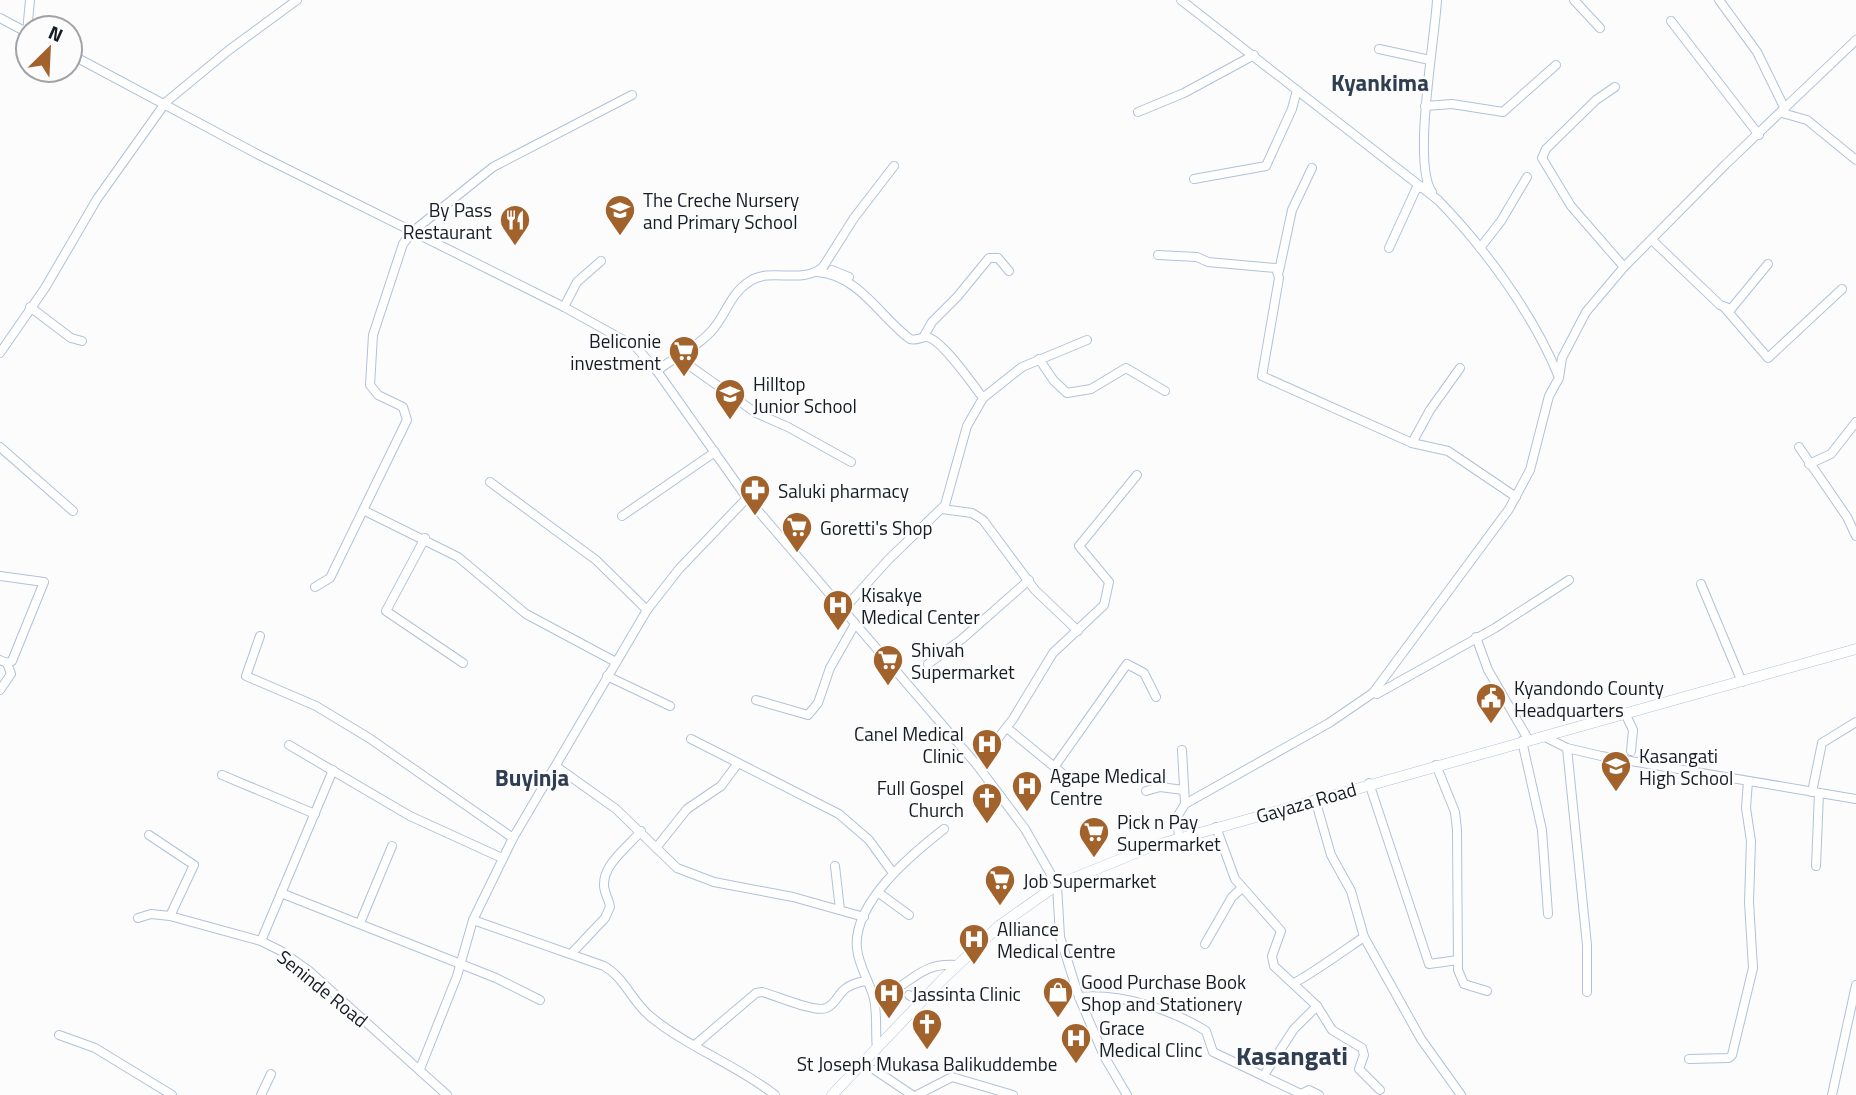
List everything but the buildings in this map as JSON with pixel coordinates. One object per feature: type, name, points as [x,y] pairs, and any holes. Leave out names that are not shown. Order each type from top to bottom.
[{"type":"main road","name":"Gayaza Road","points":[[832,1095],[956,965],[1000,925],[1057,885],[1123,857],[1178,838],[1856,649]]},
{"type":"street","points":[[0,353],[45,288],[97,200],[166,103],[229,50],[297,0]]},
{"type":"street","points":[[1181,0],[1424,186],[1480,248],[1538,333],[1559,378]]},
{"type":"street","points":[[1424,186],[1425,106],[1437,0]]},
{"type":"street","points":[[1574,0],[1600,28]]},
{"type":"street","points":[[1719,0],[1757,52],[1784,111],[1807,120],[1856,160]]},
{"type":"street","points":[[1671,21],[1759,135]]},
{"type":"street","points":[[1362,702],[1385,679],[1516,497],[1533,463],[1549,396],[1559,378],[1562,358],[1580,320],[1624,267],[1856,40]]},
{"type":"street","points":[[1379,49],[1430,60]]},
{"type":"street","points":[[1138,112],[1184,93],[1254,55]]},
{"type":"street","points":[[84,61],[259,155],[624,339],[657,371],[747,498],[977,765],[1025,829],[1057,885],[1060,937],[1079,997],[1104,1056],[1127,1095]]},
{"type":"street","points":[[1425,106],[1452,104],[1503,112],[1556,65]]},
{"type":"street","points":[[1615,87],[1596,100],[1546,149],[1542,158],[1571,206],[1624,267]]},
{"type":"street","points":[[1194,179],[1266,166],[1292,109],[1297,90]]},
{"type":"street","points":[[315,587],[330,578],[407,420],[403,407],[371,388],[370,359],[373,335],[398,254],[412,232],[493,167],[632,95]]},
{"type":"street","points":[[820,270],[854,218],[894,166]]},
{"type":"street","points":[[1312,168],[1292,211],[1262,376],[1412,443],[1448,451],[1516,497]]},
{"type":"street","points":[[1480,248],[1501,222],[1527,177]]},
{"type":"street","points":[[1389,247],[1416,189],[1424,186]]},
{"type":"street","points":[[1652,240],[1724,307],[1768,358],[1842,289]]},
{"type":"street","points":[[1158,255],[1271,265],[1279,271]]},
{"type":"street","points":[[924,336],[932,322],[989,258],[998,258],[1009,271]]},
{"type":"street","points":[[564,307],[577,282],[601,261]]},
{"type":"street","points":[[1724,307],[1731,309],[1769,264]]},
{"type":"street","points":[[820,270],[857,290],[910,339],[924,336],[936,343],[959,366],[984,398]]},
{"type":"street","points":[[657,371],[712,331],[737,291],[753,278],[798,277],[820,270],[849,276]]},
{"type":"street","points":[[30,307],[71,338],[82,341]]},
{"type":"street","points":[[843,610],[888,560],[942,509],[954,481],[967,426],[984,398],[1023,368],[1087,340]]},
{"type":"street","points":[[676,356],[756,413],[788,426],[851,462]]},
{"type":"street","points":[[1039,359],[1054,381],[1067,393],[1091,389],[1126,368],[1165,391]]},
{"type":"street","points":[[1412,443],[1430,410],[1460,368]]},
{"type":"street","points":[[1809,464],[1831,454],[1856,422]]},
{"type":"street","points":[[0,447],[73,511]]},
{"type":"street","points":[[1799,447],[1847,517],[1856,536]]},
{"type":"street","points":[[622,516],[715,452]]},
{"type":"street","points":[[977,765],[1007,728],[1042,666],[1104,605],[1109,590],[1106,577],[1080,550],[1081,541],[1137,475]]},
{"type":"street","points":[[491,482],[596,560],[646,610]]},
{"type":"street","points":[[420,1069],[461,964],[474,920],[502,858],[557,767],[614,661],[646,610],[679,569],[747,498]]},
{"type":"street","points":[[942,509],[972,513],[983,520],[1029,580],[1078,631]]},
{"type":"street","points":[[365,510],[425,538],[464,561],[526,614],[614,661]]},
{"type":"street","points":[[425,538],[386,611],[463,663]]},
{"type":"street","points":[[0,576],[44,582],[12,661],[4,662],[11,674],[0,690]]},
{"type":"street","points":[[928,664],[962,639],[1029,580]]},
{"type":"street","points":[[1178,838],[1177,817],[1185,804],[1494,628],[1570,580]]},
{"type":"street","points":[[1701,584],[1742,682]]},
{"type":"street","points":[[756,700],[807,715],[818,703],[830,668],[855,624]]},
{"type":"street","points":[[260,636],[246,676],[316,706],[369,738],[513,838]]},
{"type":"street","points":[[1476,637],[1488,670],[1525,740],[1542,830],[1548,914]]},
{"type":"street","points":[[1055,766],[1127,664],[1144,673],[1156,697]]},
{"type":"street","points":[[607,676],[670,706]]},
{"type":"street","points":[[1625,713],[1633,730],[1631,751]]},
{"type":"street","points":[[1815,866],[1816,793],[1822,743],[1856,722]]},
{"type":"street","points":[[1007,728],[1063,774]]},
{"type":"street","points":[[1543,736],[1567,748],[1637,763],[1856,799]]},
{"type":"street","points":[[691,739],[839,814],[869,840],[893,873]]},
{"type":"street","points":[[289,745],[410,816],[502,858]]},
{"type":"street","points":[[1567,748],[1587,945],[1587,992]]},
{"type":"street","points":[[1182,750],[1185,804]]},
{"type":"street","points":[[656,848],[687,809],[721,786],[738,763]]},
{"type":"street","points":[[1436,765],[1455,812],[1458,830],[1458,960],[1464,984],[1487,991]]},
{"type":"street","points":[[557,767],[616,809],[677,868],[714,882],[864,917]]},
{"type":"street","points":[[261,942],[333,770]]},
{"type":"street","points":[[222,775],[314,814]]},
{"type":"street","points":[[1689,1059],[1728,1058],[1731,1055],[1751,989],[1751,841],[1745,808],[1748,781]]},
{"type":"street","points":[[1369,783],[1429,964],[1458,960]]},
{"type":"street","points":[[1146,791],[1160,786],[1184,790]]},
{"type":"street","points":[[1315,799],[1331,855],[1351,891],[1364,937],[1421,1039],[1461,1095]]},
{"type":"street","points":[[1216,828],[1235,878],[1281,931],[1272,961],[1317,1006],[1332,1030],[1362,1048],[1364,1055],[1359,1069],[1380,1090]]},
{"type":"street","points":[[877,1049],[874,996],[865,981],[857,950],[864,917],[893,873],[944,829]]},
{"type":"street","points":[[571,954],[605,918],[610,907],[603,883],[625,846],[641,831]]},
{"type":"street","points":[[149,835],[194,865],[170,916]]},
{"type":"street","points":[[360,923],[392,846]]},
{"type":"street","points":[[835,866],[840,910]]},
{"type":"street","points":[[1205,944],[1232,897],[1242,888]]},
{"type":"street","points":[[281,892],[461,964],[540,1000]]},
{"type":"street","points":[[879,892],[909,915]]},
{"type":"street","name":"Seninde Road","points":[[138,918],[151,914],[170,916],[261,942],[308,970],[447,1095]]},
{"type":"street","points":[[474,920],[611,970],[652,1018],[754,1078],[775,1095]]},
{"type":"street","points":[[1293,983],[1300,982],[1326,960],[1364,937]]},
{"type":"street","points":[[874,996],[895,991],[930,966],[956,965]]},
{"type":"street","points":[[696,1044],[756,993],[762,992],[814,1008],[825,1008],[846,986],[865,981]]},
{"type":"street","points":[[1832,1095],[1856,985]]},
{"type":"street","points":[[1079,997],[1111,996],[1197,1026],[1206,1031],[1213,1052],[1301,1094],[1309,1090],[1319,1095]]},
{"type":"street","points":[[1264,1075],[1294,1029],[1317,1006]]},
{"type":"street","points":[[59,1034],[95,1048],[172,1095]]},
{"type":"street","points":[[875,1070],[912,1095]]},
{"type":"street","points":[[261,1095],[271,1074]]},
{"type":"street","points":[[917,1095],[952,1077],[1013,1095]]},
{"type":"street","points":[[432,1095],[436,1085]]},
{"type":"place","name":"The Creche Nursery and Primary School","points":[[620,237]]},
{"type":"place","name":"By Pass Restaurant","points":[[515,247]]},
{"type":"place","name":"Beliconie investment","points":[[684,378]]},
{"type":"place","name":"Hilltop Junior School","points":[[730,421]]},
{"type":"place","name":"Saluki pharmacy","points":[[755,517]]},
{"type":"place","name":"Goretti's Shop","points":[[797,554]]},
{"type":"place","name":"Kisakye Medical Center","points":[[838,632]]},
{"type":"place","name":"Shivah Supermarket","points":[[888,687]]},
{"type":"place","name":"Kyandondo County Headquarters","points":[[1491,725]]},
{"type":"place","name":"Canel Medical Clinic","points":[[987,771]]},
{"type":"place","name":"Kasangati High School","points":[[1616,793]]},
{"type":"place","name":"Agape Medical Centre","points":[[1027,813]]},
{"type":"place","name":"Full Gospel Church","points":[[987,825]]},
{"type":"place","name":"Pick n Pay Supermarket","points":[[1094,859]]},
{"type":"place","name":"Job Supermarket","points":[[1000,907]]},
{"type":"place","name":"Alliance Medical Centre","points":[[974,966]]},
{"type":"place","name":"Good Purchase Book Shop and Stationery","points":[[1058,1019]]},
{"type":"place","name":"Jassinta Clinic","points":[[889,1020]]},
{"type":"place","name":"St Joseph Mukasa Balikuddembe","points":[[927,1051]]},
{"type":"place","name":"Grace Medical Clinc","points":[[1076,1065]]},
{"type":"district","name":"Kyankima","points":[[1380,82]]},
{"type":"district","name":"Buyinja","points":[[532,777]]},
{"type":"district","name":"Kasangati","points":[[1292,1055]]}]
